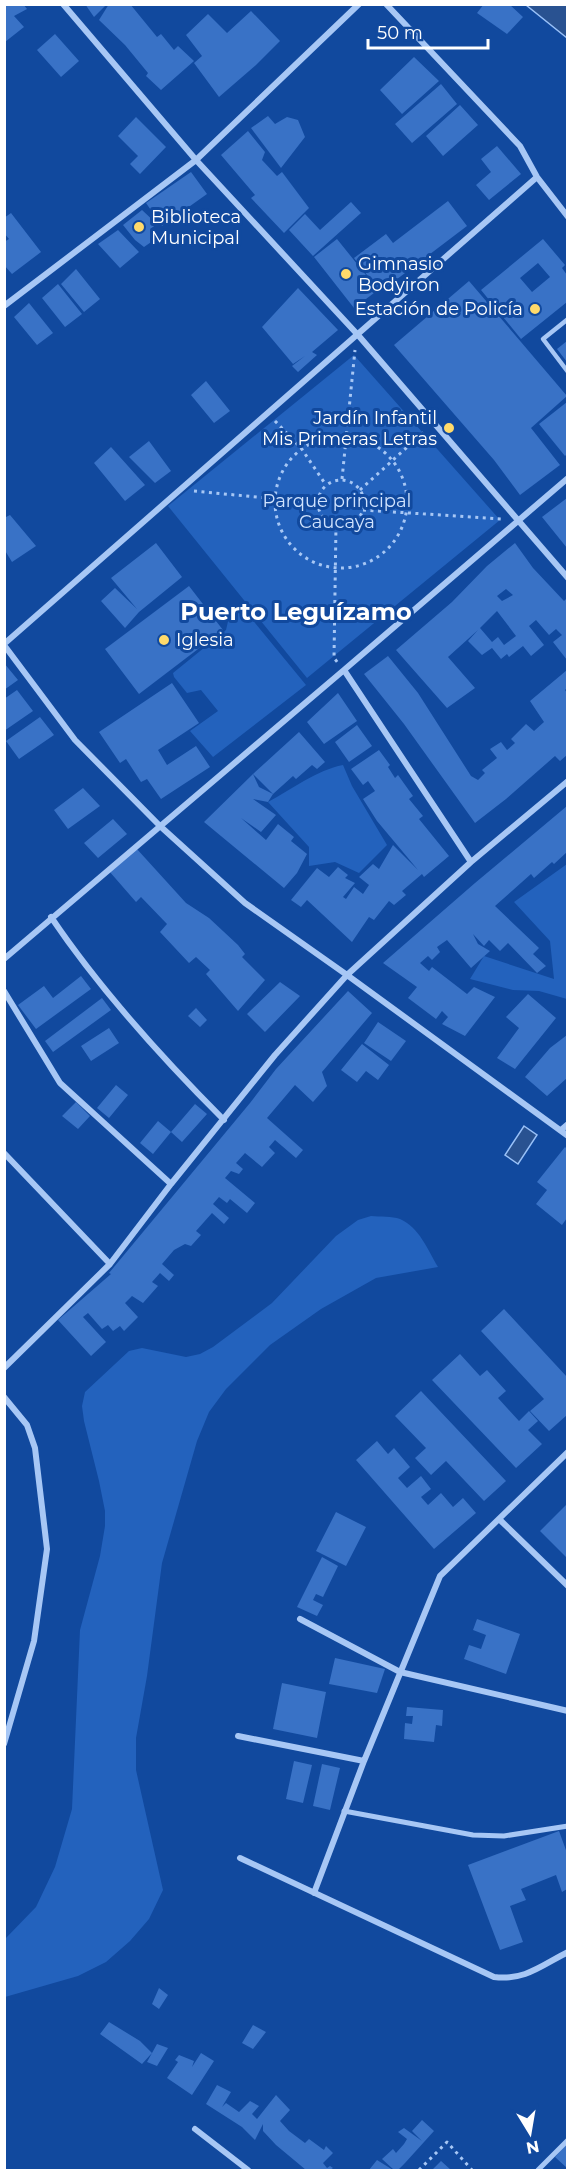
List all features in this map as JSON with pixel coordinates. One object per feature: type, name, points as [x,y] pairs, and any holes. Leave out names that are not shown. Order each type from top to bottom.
[{"type":"street","points":[[63,4],[196,160],[358,335],[567,578]]},
{"type":"street","points":[[4,306],[196,160],[359,4]]},
{"type":"street","points":[[386,4],[520,146],[537,177],[567,217]]},
{"type":"street","points":[[537,177],[4,645],[75,740],[160,826],[245,903],[567,1136]]},
{"type":"street","points":[[4,958],[567,478]]},
{"type":"street","points":[[344,670],[471,862]]},
{"type":"street","points":[[4,1368],[110,1264],[275,1055],[347,975],[471,862],[567,781]]},
{"type":"street","points":[[51,917],[98,980],[172,1068],[224,1120]]},
{"type":"street","points":[[4,991],[60,1083],[171,1184]]},
{"type":"street","points":[[561,1130],[567,1124]]},
{"type":"street","points":[[4,1154],[110,1264]]},
{"type":"street","points":[[4,1398],[27,1425],[35,1448],[47,1549],[34,1641],[4,1744]]},
{"type":"street","points":[[314,1893],[364,1761],[440,1576],[567,1452]]},
{"type":"street","points":[[500,1519],[567,1586]]},
{"type":"street","points":[[300,1619],[400,1672],[567,1711]]},
{"type":"street","points":[[238,1736],[364,1761]]},
{"type":"street","points":[[344,1812],[473,1835],[504,1836],[567,1826]]},
{"type":"street","points":[[240,1858],[494,1977],[504,1978],[532,1973],[567,1952]]},
{"type":"street","points":[[195,2129],[245,2170]]},
{"type":"street","points":[[538,2170],[567,2140]]},
{"type":"lane","points":[[567,319],[543,339],[567,372]]},
{"type":"path","points":[[342,479],[358,335]]},
{"type":"path","points":[[267,413],[301,448],[326,485]]},
{"type":"path","points":[[360,490],[434,423]]},
{"type":"path","points":[[347,435],[370,441],[393,460],[403,475],[408,513],[401,532],[383,555],[356,567],[335,570],[303,558],[285,540],[275,516],[274,499],[284,467],[301,448],[323,438],[347,435]]},
{"type":"path","points":[[342,479],[350,481],[360,490],[364,501],[359,517],[353,523],[344,526],[327,521],[320,513],[318,503],[320,493],[326,485],[342,479]]},
{"type":"path","points":[[180,489],[318,503]]},
{"type":"path","points":[[363,510],[518,520]]},
{"type":"path","points":[[336,525],[334,658],[344,670]]},
{"type":"path","points":[[419,2170],[447,2142],[472,2170]]},
{"type":"green space","name":"Parque principal Caucaya","points":[[354,355],[500,520],[307,678],[168,506]]},
{"type":"green space","points":[[242,607],[306,685],[213,757],[190,731],[218,711],[201,690],[187,693],[173,673],[226,630],[229,617]]},
{"type":"green space","points":[[343,765],[352,786],[387,845],[359,873],[335,862],[309,866],[309,847],[268,802],[314,775]]},
{"type":"green space","points":[[567,864],[567,999],[539,991],[513,990],[470,979],[484,956],[554,979],[550,941],[514,902]]},
{"type":"green space","points":[[371,1216],[397,1218],[413,1227],[438,1267],[376,1278],[321,1309],[270,1345],[226,1389],[209,1412],[197,1441],[162,1563],[136,1738],[136,1770],[163,1890],[149,1919],[130,1941],[106,1962],[78,1976],[5,1997],[5,1939],[36,1907],[55,1867],[72,1809],[80,1630],[100,1556],[105,1526],[105,1511],[99,1481],[84,1421],[82,1406],[85,1392],[129,1351],[142,1348],[186,1357],[200,1354],[213,1347],[272,1303],[336,1236],[358,1220]]},
{"type":"shaded area","points":[[526,5],[567,5],[567,38]]},
{"type":"shaded area","points":[[524,1126],[537,1135],[518,1164],[505,1155]]},
{"type":"building","points":[[5,4],[23,4],[27,9],[14,16],[24,27],[5,42]]},
{"type":"building","points":[[85,4],[107,4],[94,17]]},
{"type":"building","points":[[109,4],[130,4],[157,37],[161,34],[174,50],[178,46],[194,61],[161,90],[146,76],[148,73],[125,45],[99,20]]},
{"type":"building","points":[[484,4],[509,4],[523,17],[507,34],[477,13]]},
{"type":"building","points":[[251,11],[280,41],[219,97],[194,63],[202,56],[186,35],[208,14],[227,33]]},
{"type":"building","points":[[55,34],[79,61],[61,77],[37,50]]},
{"type":"building","points":[[414,57],[439,81],[402,114],[380,90]]},
{"type":"building","points":[[441,84],[457,104],[412,143],[395,124]]},
{"type":"building","points":[[460,105],[478,125],[443,156],[426,136]]},
{"type":"building","points":[[268,116],[275,124],[287,117],[298,120],[305,137],[281,168],[251,128]]},
{"type":"building","points":[[136,117],[166,147],[140,174],[130,164],[138,156],[118,136]]},
{"type":"building","points":[[248,131],[265,152],[262,160],[277,176],[282,172],[309,208],[284,233],[251,198],[255,195],[221,155]]},
{"type":"building","points":[[497,146],[521,174],[489,200],[476,185],[491,172],[481,159]]},
{"type":"building","points":[[191,172],[207,194],[162,226],[146,203]]},
{"type":"building","points":[[448,201],[467,226],[380,292],[354,258],[386,234],[393,243]]},
{"type":"building","points":[[351,202],[361,213],[313,256],[289,230],[305,214],[320,230]]},
{"type":"building","name":"Biblioteca Municipal","points":[[142,210],[157,224],[150,229],[157,238],[144,247],[123,225]]},
{"type":"building","points":[[11,213],[41,252],[12,274],[4,265],[4,242],[9,239],[4,233],[4,218]]},
{"type":"building","points":[[118,230],[139,252],[120,268],[98,244]]},
{"type":"building","name":"Gimnasio Bodyiron","points":[[337,239],[378,290],[354,308],[314,257]]},
{"type":"building","points":[[543,239],[565,265],[562,268],[567,275],[567,302],[521,339],[481,290]],"holes":[[[538,263],[550,277],[532,292],[520,278]]]},
{"type":"building","points":[[76,269],[100,299],[84,312],[61,284]]},
{"type":"building","points":[[469,281],[567,396],[531,428],[560,465],[520,495],[494,460],[394,345]]},
{"type":"building","points":[[58,284],[82,314],[65,327],[42,298]]},
{"type":"building","points":[[298,288],[338,330],[312,352],[317,355],[298,372],[292,366],[305,356],[293,364],[262,327]]},
{"type":"building","points":[[29,303],[53,333],[37,345],[14,317]]},
{"type":"building","points":[[567,341],[567,362],[557,349]]},
{"type":"building","points":[[206,381],[230,411],[214,423],[191,395]]},
{"type":"building","points":[[567,402],[567,454],[565,456],[539,424]]},
{"type":"building","points":[[149,441],[171,471],[155,483],[129,457]]},
{"type":"building","points":[[111,447],[145,485],[125,501],[94,463]]},
{"type":"building","points":[[567,498],[567,548],[542,517]]},
{"type":"building","points":[[10,515],[36,546],[12,562],[4,549],[4,518]]},
{"type":"building","points":[[156,543],[182,577],[139,612],[125,628],[101,601],[115,588],[137,609],[111,578]]},
{"type":"building","points":[[515,543],[533,568],[564,601],[567,598],[567,660],[553,642],[562,635],[556,629],[549,635],[536,620],[529,626],[544,645],[531,656],[523,646],[509,657],[507,654],[501,659],[492,648],[482,655],[468,641],[478,630],[448,657],[475,688],[447,708],[396,650],[452,602],[487,566]],"holes":[[[506,589],[513,595],[502,601],[497,596]],[[497,611],[516,636],[504,645],[498,637],[492,642],[480,628]]]},
{"type":"building","name":"Iglesia","points":[[189,586],[223,630],[139,694],[105,649]]},
{"type":"building","points":[[388,656],[418,693],[471,776],[478,780],[485,773],[482,770],[497,758],[490,749],[501,742],[507,750],[515,743],[511,739],[526,724],[534,731],[544,722],[530,701],[567,670],[565,690],[567,693],[567,755],[560,761],[555,756],[475,823],[404,724],[364,674]]},
{"type":"building","points":[[4,663],[18,680],[4,690]]},
{"type":"building","points":[[172,683],[199,723],[158,750],[167,765],[196,746],[210,767],[161,799],[147,779],[141,782],[126,759],[120,763],[99,732]]},
{"type":"building","points":[[17,690],[33,711],[4,731],[4,699]]},
{"type":"building","points":[[338,693],[357,721],[324,744],[307,722]]},
{"type":"building","points":[[40,717],[54,735],[19,759],[6,741]]},
{"type":"building","points":[[357,725],[372,746],[349,762],[335,742]]},
{"type":"building","points":[[299,732],[325,762],[317,769],[312,765],[296,779],[293,776],[273,794],[253,774]]},
{"type":"building","points":[[379,750],[390,765],[388,767],[395,778],[398,775],[413,796],[409,799],[423,816],[419,819],[449,856],[424,877],[422,874],[402,891],[406,895],[394,905],[389,901],[374,920],[369,917],[352,942],[307,900],[301,907],[291,900],[317,868],[329,877],[338,867],[348,875],[345,878],[355,883],[343,897],[346,899],[354,887],[363,894],[369,885],[359,877],[373,864],[379,869],[393,845],[418,870],[377,821],[363,799],[375,791],[368,781],[363,785],[351,769]]},
{"type":"building","points":[[253,774],[259,787],[273,794],[268,802],[253,799],[276,815],[261,832],[241,818],[266,840],[278,824],[294,837],[291,841],[307,854],[297,873],[284,888],[204,822]]},
{"type":"building","points":[[83,788],[100,806],[68,829],[54,810]]},
{"type":"building","points":[[567,806],[567,852],[534,878],[531,874],[495,906],[539,948],[533,954],[546,966],[537,973],[508,943],[500,951],[489,940],[484,946],[473,934],[478,944],[490,951],[471,968],[447,940],[437,947],[440,952],[432,960],[428,956],[420,963],[429,971],[432,967],[467,994],[474,987],[495,997],[465,1036],[442,1024],[448,1017],[442,1011],[436,1019],[408,998],[417,987],[383,963]]},
{"type":"building","points":[[113,819],[127,834],[98,858],[84,843]]},
{"type":"building","points":[[136,848],[186,903],[209,918],[238,945],[245,954],[242,957],[265,980],[238,1011],[206,974],[210,970],[196,957],[189,963],[160,932],[167,924],[141,897],[136,902],[109,871]]},
{"type":"building","points":[[81,976],[91,989],[36,1029],[18,1005],[44,986],[53,998]]},
{"type":"building","points":[[280,982],[300,996],[265,1032],[247,1014]]},
{"type":"building","points":[[348,991],[372,1013],[322,1072],[327,1086],[313,1102],[295,1085],[267,1118],[303,1150],[296,1158],[275,1140],[269,1147],[275,1153],[262,1167],[245,1153],[236,1163],[243,1169],[239,1174],[231,1171],[225,1178],[255,1203],[247,1213],[230,1199],[227,1203],[219,1197],[213,1204],[229,1218],[224,1224],[212,1213],[196,1231],[201,1235],[191,1246],[185,1244],[174,1250],[162,1264],[174,1275],[169,1281],[160,1273],[152,1282],[158,1286],[143,1303],[132,1296],[125,1303],[138,1317],[124,1331],[120,1326],[113,1331],[108,1325],[102,1329],[88,1313],[83,1317],[106,1342],[91,1356],[58,1320],[111,1274],[109,1273],[276,1069]]},
{"type":"building","points":[[528,994],[556,1018],[515,1069],[497,1058],[519,1028],[506,1017]]},
{"type":"building","points":[[102,998],[111,1010],[53,1052],[45,1041]]},
{"type":"building","points":[[196,1008],[207,1020],[200,1027],[188,1016]]},
{"type":"building","points":[[378,1022],[406,1041],[391,1061],[364,1043]]},
{"type":"building","points":[[109,1028],[119,1043],[91,1061],[81,1046]]},
{"type":"building","points":[[567,1035],[567,1078],[547,1096],[525,1077],[550,1048]]},
{"type":"building","points":[[362,1044],[389,1065],[378,1080],[366,1071],[357,1082],[341,1070]]},
{"type":"building","points":[[116,1085],[128,1095],[109,1118],[97,1108]]},
{"type":"building","points":[[76,1102],[90,1116],[78,1129],[62,1116]]},
{"type":"building","points":[[195,1104],[207,1114],[182,1142],[171,1132]]},
{"type":"building","points":[[158,1121],[171,1132],[153,1154],[140,1143]]},
{"type":"building","points":[[565,1147],[567,1149],[567,1218],[562,1225],[536,1204],[547,1190],[537,1182]]},
{"type":"building","points":[[504,1309],[567,1377],[567,1415],[549,1431],[530,1411],[544,1399],[481,1331]]},
{"type":"building","points":[[460,1354],[480,1376],[487,1370],[506,1391],[498,1398],[519,1421],[529,1411],[538,1421],[528,1430],[542,1444],[516,1468],[432,1380]]},
{"type":"building","points":[[421,1391],[506,1481],[484,1501],[446,1461],[431,1475],[415,1458],[426,1448],[395,1416]]},
{"type":"building","points":[[377,1441],[388,1454],[394,1448],[410,1467],[398,1478],[407,1488],[421,1476],[431,1489],[421,1497],[428,1505],[441,1493],[453,1507],[463,1498],[476,1513],[434,1549],[356,1460]]},
{"type":"building","points":[[566,1505],[567,1507],[567,1558],[540,1531]]},
{"type":"building","points":[[336,1512],[366,1527],[346,1566],[316,1551]]},
{"type":"building","points":[[322,1557],[338,1566],[323,1597],[316,1594],[313,1600],[323,1605],[317,1616],[297,1607]]},
{"type":"building","points":[[477,1619],[520,1634],[506,1674],[464,1659],[469,1645],[481,1649],[486,1635],[473,1630]]},
{"type":"building","points":[[335,1658],[385,1669],[377,1693],[329,1684]]},
{"type":"building","points":[[282,1683],[326,1692],[317,1738],[273,1729]]},
{"type":"building","points":[[407,1707],[443,1710],[442,1726],[436,1725],[434,1742],[404,1739],[405,1723],[412,1724],[413,1716],[406,1716]]},
{"type":"building","points":[[294,1761],[312,1765],[303,1803],[286,1799]]},
{"type":"building","points":[[322,1764],[340,1768],[330,1810],[313,1806]]},
{"type":"building","points":[[559,1831],[567,1853],[567,1889],[562,1892],[556,1875],[521,1889],[526,1900],[510,1906],[523,1942],[500,1950],[468,1865]]},
{"type":"building","points":[[159,1988],[168,1995],[159,2009],[152,2004]]},
{"type":"building","points":[[109,2022],[140,2041],[152,2053],[142,2064],[100,2034]]},
{"type":"building","points":[[253,2025],[266,2032],[253,2049],[242,2043]]},
{"type":"building","points":[[157,2044],[168,2048],[157,2066],[147,2062]]},
{"type":"building","points":[[201,2053],[214,2061],[192,2095],[167,2078],[178,2062],[175,2060],[179,2055],[194,2061],[192,2067]]},
{"type":"building","points":[[217,2085],[231,2092],[222,2107],[226,2103],[239,2112],[250,2101],[259,2106],[252,2114],[257,2119],[276,2095],[290,2110],[280,2121],[305,2143],[309,2139],[324,2150],[326,2146],[333,2153],[323,2163],[327,2168],[330,2166],[333,2168],[306,2170],[276,2145],[263,2131],[263,2124],[255,2140],[242,2127],[206,2104]]},
{"type":"building","points":[[422,2120],[434,2131],[398,2170],[394,2170],[382,2159],[393,2149],[396,2153],[404,2144],[407,2139],[398,2132],[404,2128],[422,2141],[412,2131]]},
{"type":"building","points":[[567,2144],[567,2168],[555,2157]]},
{"type":"building","points":[[377,2160],[393,2170],[369,2170]]},
{"type":"building","points":[[441,2161],[451,2170],[432,2170]]},
{"type":"place","name":"Biblioteca Municipal","points":[[139,227]]},
{"type":"place","name":"Gimnasio Bodyiron","points":[[346,274]]},
{"type":"place","name":"Estación de Policía","points":[[535,309]]},
{"type":"place","name":"Jardín Infantil Mis Primeras Letras","points":[[449,428]]},
{"type":"place","name":"Iglesia","points":[[164,640]]},
{"type":"district","name":"Puerto Leguízamo","points":[[296,612]]}]
